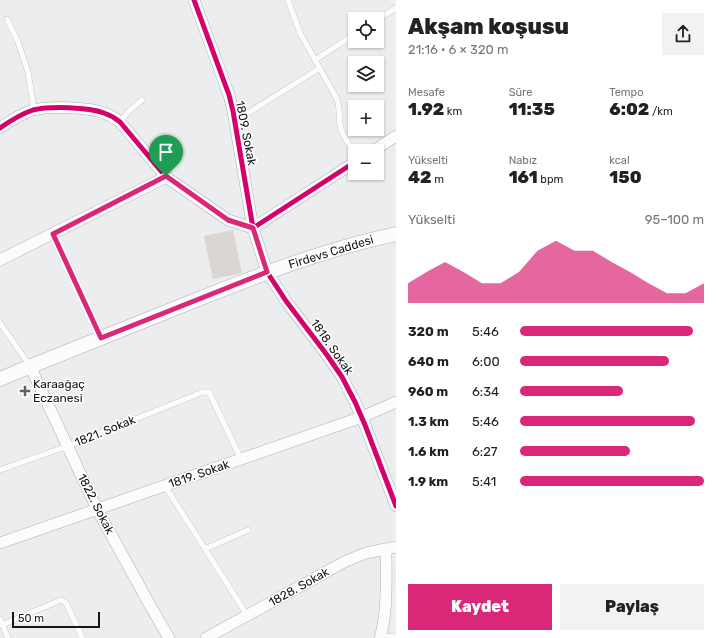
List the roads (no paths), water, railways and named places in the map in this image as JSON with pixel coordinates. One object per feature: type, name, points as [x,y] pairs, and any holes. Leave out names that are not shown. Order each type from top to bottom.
[{"type":"street","name":"1809. Sokak","points":[[194,0],[229,95],[235,121],[253,228],[267,272]]},
{"type":"street","points":[[0,128],[25,113],[45,108],[88,109],[103,112],[120,122],[166,176],[228,220],[253,228],[348,167]]},
{"type":"street","points":[[384,144],[396,136]]},
{"type":"street","points":[[0,260],[166,176]]},
{"type":"street","name":"Firdevs Caddesi","points":[[0,379],[267,272],[321,253],[396,234]]},
{"type":"street","name":"1818. Sokak","points":[[267,272],[286,301],[328,355],[355,402],[396,506]]},
{"type":"street","name":"1822. Sokak","points":[[30,366],[97,509],[169,638]]},
{"type":"street","name":"1819. Sokak","points":[[0,543],[362,418],[396,402]]},
{"type":"street","points":[[381,638],[384,625],[391,548]]},
{"type":"street","name":"1828. Sokak","points":[[206,638],[346,561],[366,553],[391,548]]},
{"type":"lane","points":[[288,0],[300,33],[337,99],[341,131],[349,144]]},
{"type":"lane","points":[[384,16],[396,8]]},
{"type":"lane","points":[[7,19],[18,42],[28,72],[34,110]]},
{"type":"lane","points":[[315,60],[348,39]]},
{"type":"lane","points":[[235,121],[320,68]]},
{"type":"lane","points":[[120,122],[129,111],[142,100]]},
{"type":"lane","points":[[53,234],[101,338]]},
{"type":"lane","points":[[0,324],[30,366]]},
{"type":"lane","name":"1821. Sokak","points":[[0,470],[68,446],[203,392],[209,392],[242,459]]},
{"type":"lane","points":[[165,486],[247,615]]},
{"type":"lane","points":[[205,549],[248,530]]},
{"type":"lane","points":[[8,638],[2,626],[61,600],[66,603],[82,637]]},
{"type":"lane","points":[[381,638],[396,636]]},
{"type":"place","name":"Karaağaç Eczanesi","points":[[25,391]]}]
